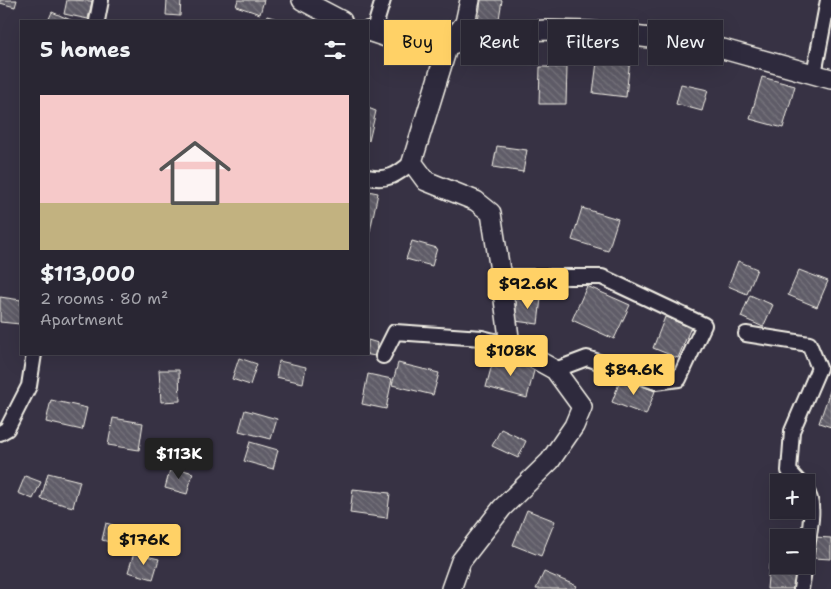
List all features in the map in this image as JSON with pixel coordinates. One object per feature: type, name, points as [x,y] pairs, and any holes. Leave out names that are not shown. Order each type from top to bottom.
[{"type":"street","points":[[97,20],[101,0]]},
{"type":"street","points":[[302,0],[340,20]]},
{"type":"street","points":[[382,0],[370,32],[384,37]]},
{"type":"street","points":[[451,41],[465,23],[470,0]]},
{"type":"street","points":[[451,44],[489,34],[545,30],[589,32],[677,40],[714,47],[822,76],[828,0]]},
{"type":"street","points":[[369,177],[379,179],[398,174],[412,162],[442,65]]},
{"type":"street","points":[[412,162],[426,181],[476,201],[491,213],[510,345]]},
{"type":"street","points":[[501,277],[602,277],[704,325],[679,379],[656,382],[587,358],[555,370]]},
{"type":"street","points":[[383,356],[396,332],[482,338],[510,345],[555,370],[582,407],[574,426],[550,461],[502,508],[461,561],[451,589]]},
{"type":"street","points":[[746,334],[809,344],[820,368],[792,431],[789,471],[792,474]]},
{"type":"street","points":[[0,433],[7,428],[29,386],[34,355]]},
{"type":"street","points":[[801,589],[804,574]]},
{"type":"building","points":[[0,0],[17,0],[15,7],[0,3]]},
{"type":"building","points":[[67,0],[92,1],[88,19],[64,14]]},
{"type":"building","points":[[167,0],[181,0],[180,16],[166,15]]},
{"type":"building","points":[[238,0],[264,0],[260,14],[236,6]]},
{"type":"building","points":[[481,0],[502,0],[499,20],[478,20]]},
{"type":"building","points":[[52,12],[71,20],[48,20]]},
{"type":"building","points":[[267,16],[281,20],[265,20]]},
{"type":"building","points":[[597,65],[629,65],[626,97],[593,93]]},
{"type":"building","points":[[540,67],[567,67],[566,104],[539,104]]},
{"type":"building","points":[[762,77],[795,86],[783,128],[750,119]]},
{"type":"building","points":[[681,84],[708,90],[702,111],[676,104]]},
{"type":"building","points":[[369,108],[376,111],[369,141]]},
{"type":"building","points":[[497,146],[527,150],[523,172],[493,167]]},
{"type":"building","points":[[369,191],[378,193],[369,230]]},
{"type":"building","points":[[582,208],[618,219],[608,251],[572,240]]},
{"type":"building","points":[[412,241],[437,248],[432,266],[406,259]]},
{"type":"building","points":[[738,261],[757,269],[747,294],[728,286]]},
{"type":"building","points":[[799,270],[828,281],[817,307],[788,295]]},
{"type":"building","points":[[587,286],[630,305],[614,339],[572,320]]},
{"type":"building","points":[[750,295],[773,305],[763,327],[741,317]]},
{"type":"building","points":[[517,296],[541,298],[538,324],[515,321]]},
{"type":"building","points":[[0,297],[20,300],[20,324],[0,322]]},
{"type":"building","points":[[665,317],[691,327],[678,358],[653,348]]},
{"type":"building","points":[[369,340],[378,343],[375,356],[369,355]]},
{"type":"building","points":[[494,357],[535,367],[527,398],[486,387]]},
{"type":"building","points":[[239,358],[257,364],[250,385],[232,379]]},
{"type":"building","points":[[279,361],[306,367],[303,383],[276,377]]},
{"type":"building","points":[[398,363],[439,373],[433,395],[392,385]]},
{"type":"building","points":[[159,370],[179,370],[180,401],[161,402]]},
{"type":"building","points":[[368,374],[392,379],[386,409],[362,404]]},
{"type":"building","points":[[621,378],[655,391],[646,415],[612,402]]},
{"type":"building","points":[[831,388],[831,427],[819,423]]},
{"type":"building","points":[[51,400],[87,408],[82,430],[46,422]]},
{"type":"building","points":[[245,410],[277,419],[271,439],[239,431]]},
{"type":"building","points":[[113,418],[143,423],[139,450],[108,445]]},
{"type":"building","points":[[501,429],[526,441],[518,458],[492,446]]},
{"type":"building","points":[[250,442],[278,450],[273,469],[244,461]]},
{"type":"building","points":[[171,466],[193,473],[187,494],[165,488]]},
{"type":"building","points":[[48,473],[80,481],[73,507],[41,499]]},
{"type":"building","points":[[25,476],[41,482],[33,499],[18,493]]},
{"type":"building","points":[[353,489],[390,493],[387,518],[350,513]]},
{"type":"building","points":[[527,510],[555,521],[541,556],[513,545]]},
{"type":"building","points":[[106,523],[122,528],[117,544],[102,540]]},
{"type":"building","points":[[815,537],[831,538],[831,559],[815,558]]},
{"type":"building","points":[[134,553],[159,559],[153,579],[128,572]]},
{"type":"building","points":[[769,565],[770,574],[795,574],[794,589],[767,589]]},
{"type":"building","points":[[544,572],[577,586],[575,589],[536,589]]}]
